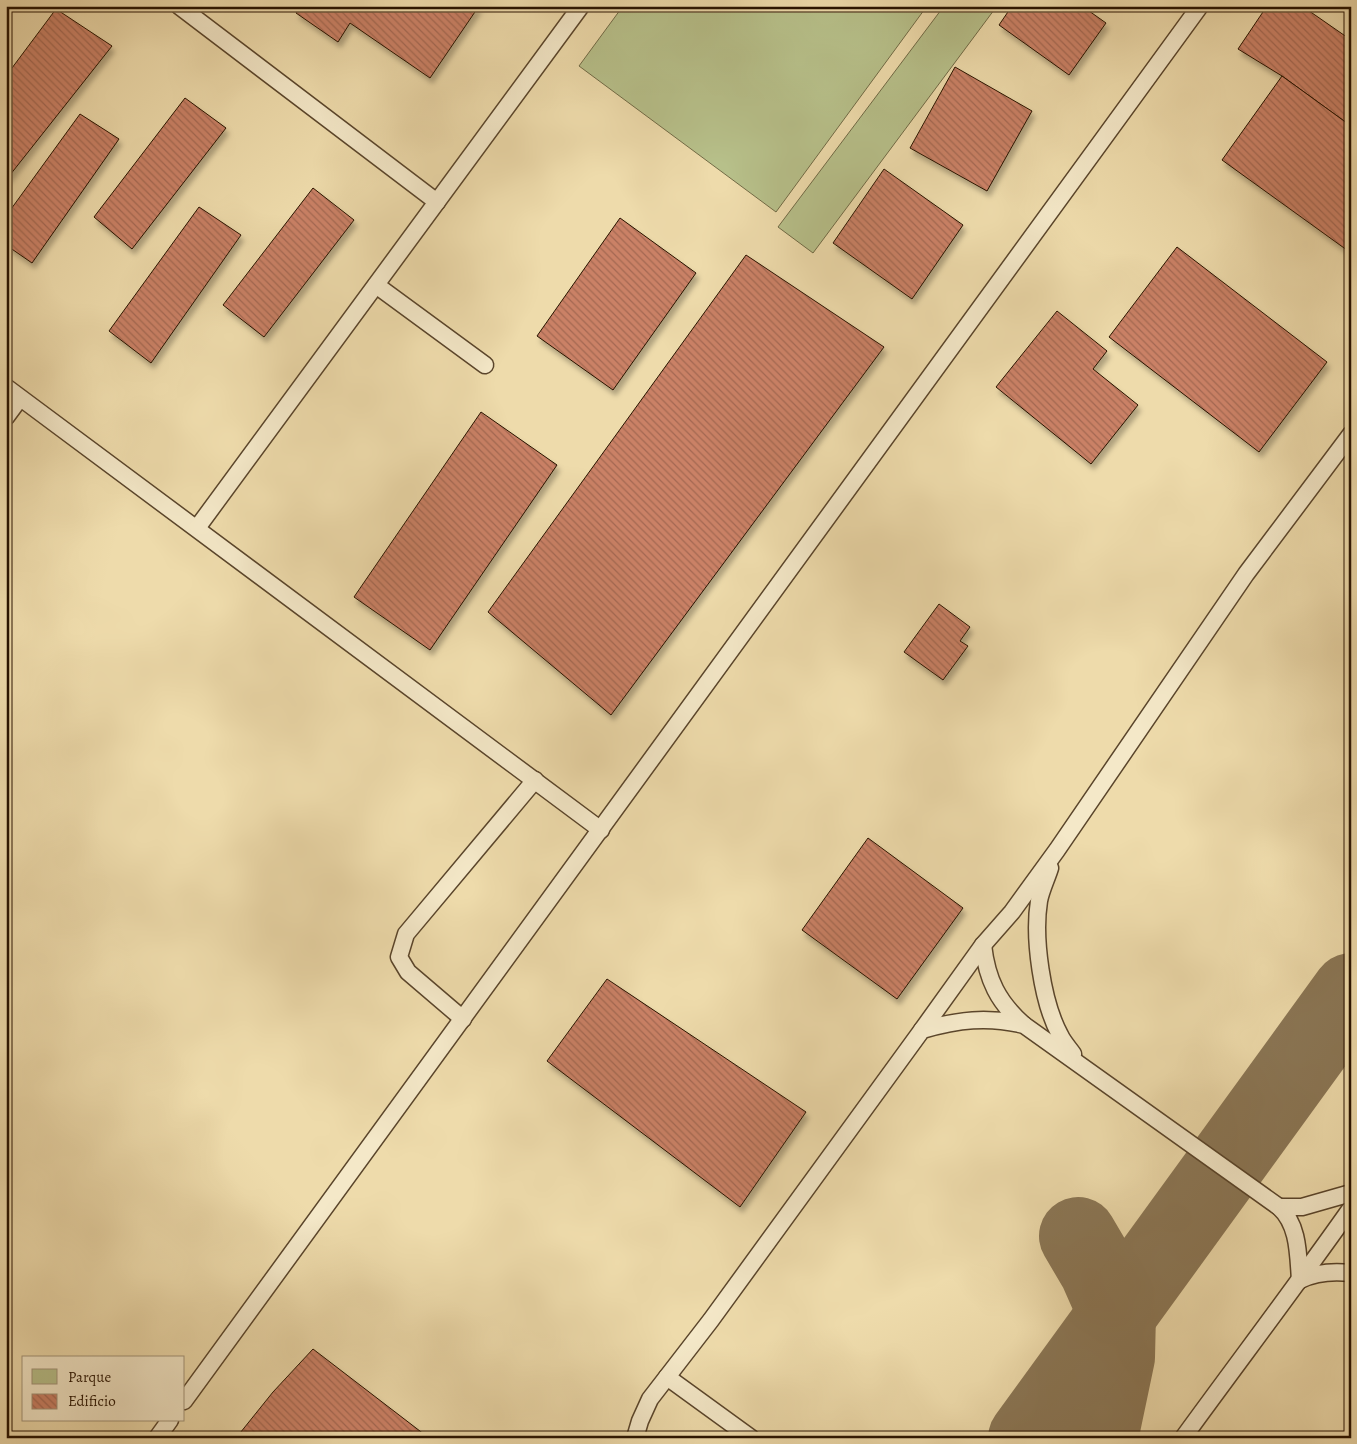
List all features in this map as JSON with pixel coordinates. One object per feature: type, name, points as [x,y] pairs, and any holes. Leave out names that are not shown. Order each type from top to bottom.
[{"type":"lane","points":[[179,6],[437,202]]},
{"type":"lane","points":[[197,528],[581,6]]},
{"type":"lane","points":[[185,1400],[1200,6]]},
{"type":"lane","points":[[376,285],[485,364]]},
{"type":"lane","points":[[6,387],[601,830]]},
{"type":"lane","points":[[6,417],[20,398]]},
{"type":"lane","points":[[635,1438],[640,1420],[650,1398],[711,1320],[983,945],[1012,912],[1057,850],[1241,582],[1351,434]]},
{"type":"lane","points":[[463,1019],[408,972],[399,957],[406,934],[535,780]]},
{"type":"lane","points":[[1057,850],[1039,900],[1038,945],[1040,972],[1048,1004],[1060,1035],[1079,1062]]},
{"type":"lane","points":[[983,945],[987,973],[995,990],[1005,1005],[1024,1025],[1079,1062],[1287,1213],[1300,1259],[1300,1280]]},
{"type":"lane","points":[[922,1030],[946,1023],[975,1020],[1007,1020],[1024,1025]]},
{"type":"lane","points":[[1279,1207],[1302,1207],[1351,1193]]},
{"type":"lane","points":[[1183,1438],[1351,1208]]},
{"type":"lane","points":[[1300,1280],[1326,1272],[1351,1272]]},
{"type":"lane","points":[[667,1377],[751,1438]]},
{"type":"lane","points":[[157,1438],[169,1422]]},
{"type":"green space","points":[[623,6],[927,6],[776,212],[579,66]]},
{"type":"green space","points":[[944,6],[997,6],[813,253],[778,227]]},
{"type":"building","points":[[300,6],[479,6],[430,78],[350,23],[338,42],[296,13]]},
{"type":"building","points":[[1012,6],[1082,6],[1106,23],[1069,75],[999,25]]},
{"type":"building","points":[[1267,6],[1302,6],[1351,40],[1351,126],[1282,76],[1238,49]]},
{"type":"building","points":[[56,9],[112,46],[6,180],[6,76]]},
{"type":"building","points":[[955,67],[1032,111],[987,191],[910,148]]},
{"type":"building","points":[[1282,76],[1351,126],[1351,253],[1222,160]]},
{"type":"building","points":[[185,98],[226,128],[132,249],[94,217]]},
{"type":"building","points":[[80,114],[119,139],[32,263],[6,245],[6,216]]},
{"type":"building","points":[[884,169],[963,225],[912,299],[833,243]]},
{"type":"building","points":[[313,188],[354,220],[264,337],[223,305]]},
{"type":"building","points":[[199,207],[241,235],[151,363],[109,331]]},
{"type":"building","points":[[620,218],[696,273],[613,390],[537,336]]},
{"type":"building","points":[[1177,247],[1327,362],[1259,452],[1109,337]]},
{"type":"building","points":[[746,255],[884,347],[611,715],[488,612]]},
{"type":"building","points":[[1057,311],[1107,351],[1093,369],[1138,405],[1091,464],[996,387]]},
{"type":"building","points":[[481,412],[557,465],[430,650],[354,597]]},
{"type":"building","points":[[939,604],[970,627],[960,641],[968,646],[943,680],[904,652]]},
{"type":"building","points":[[868,838],[963,908],[897,999],[802,930]]},
{"type":"building","points":[[607,979],[806,1112],[740,1207],[547,1061]]},
{"type":"building","points":[[313,1349],[429,1438],[236,1438],[273,1392]]},
{"type":"taxiway","points":[[1027,1438],[1351,992]]},
{"type":"taxiway","points":[[1078,1236],[1098,1270],[1117,1313],[1116,1357],[1099,1438]]}]
